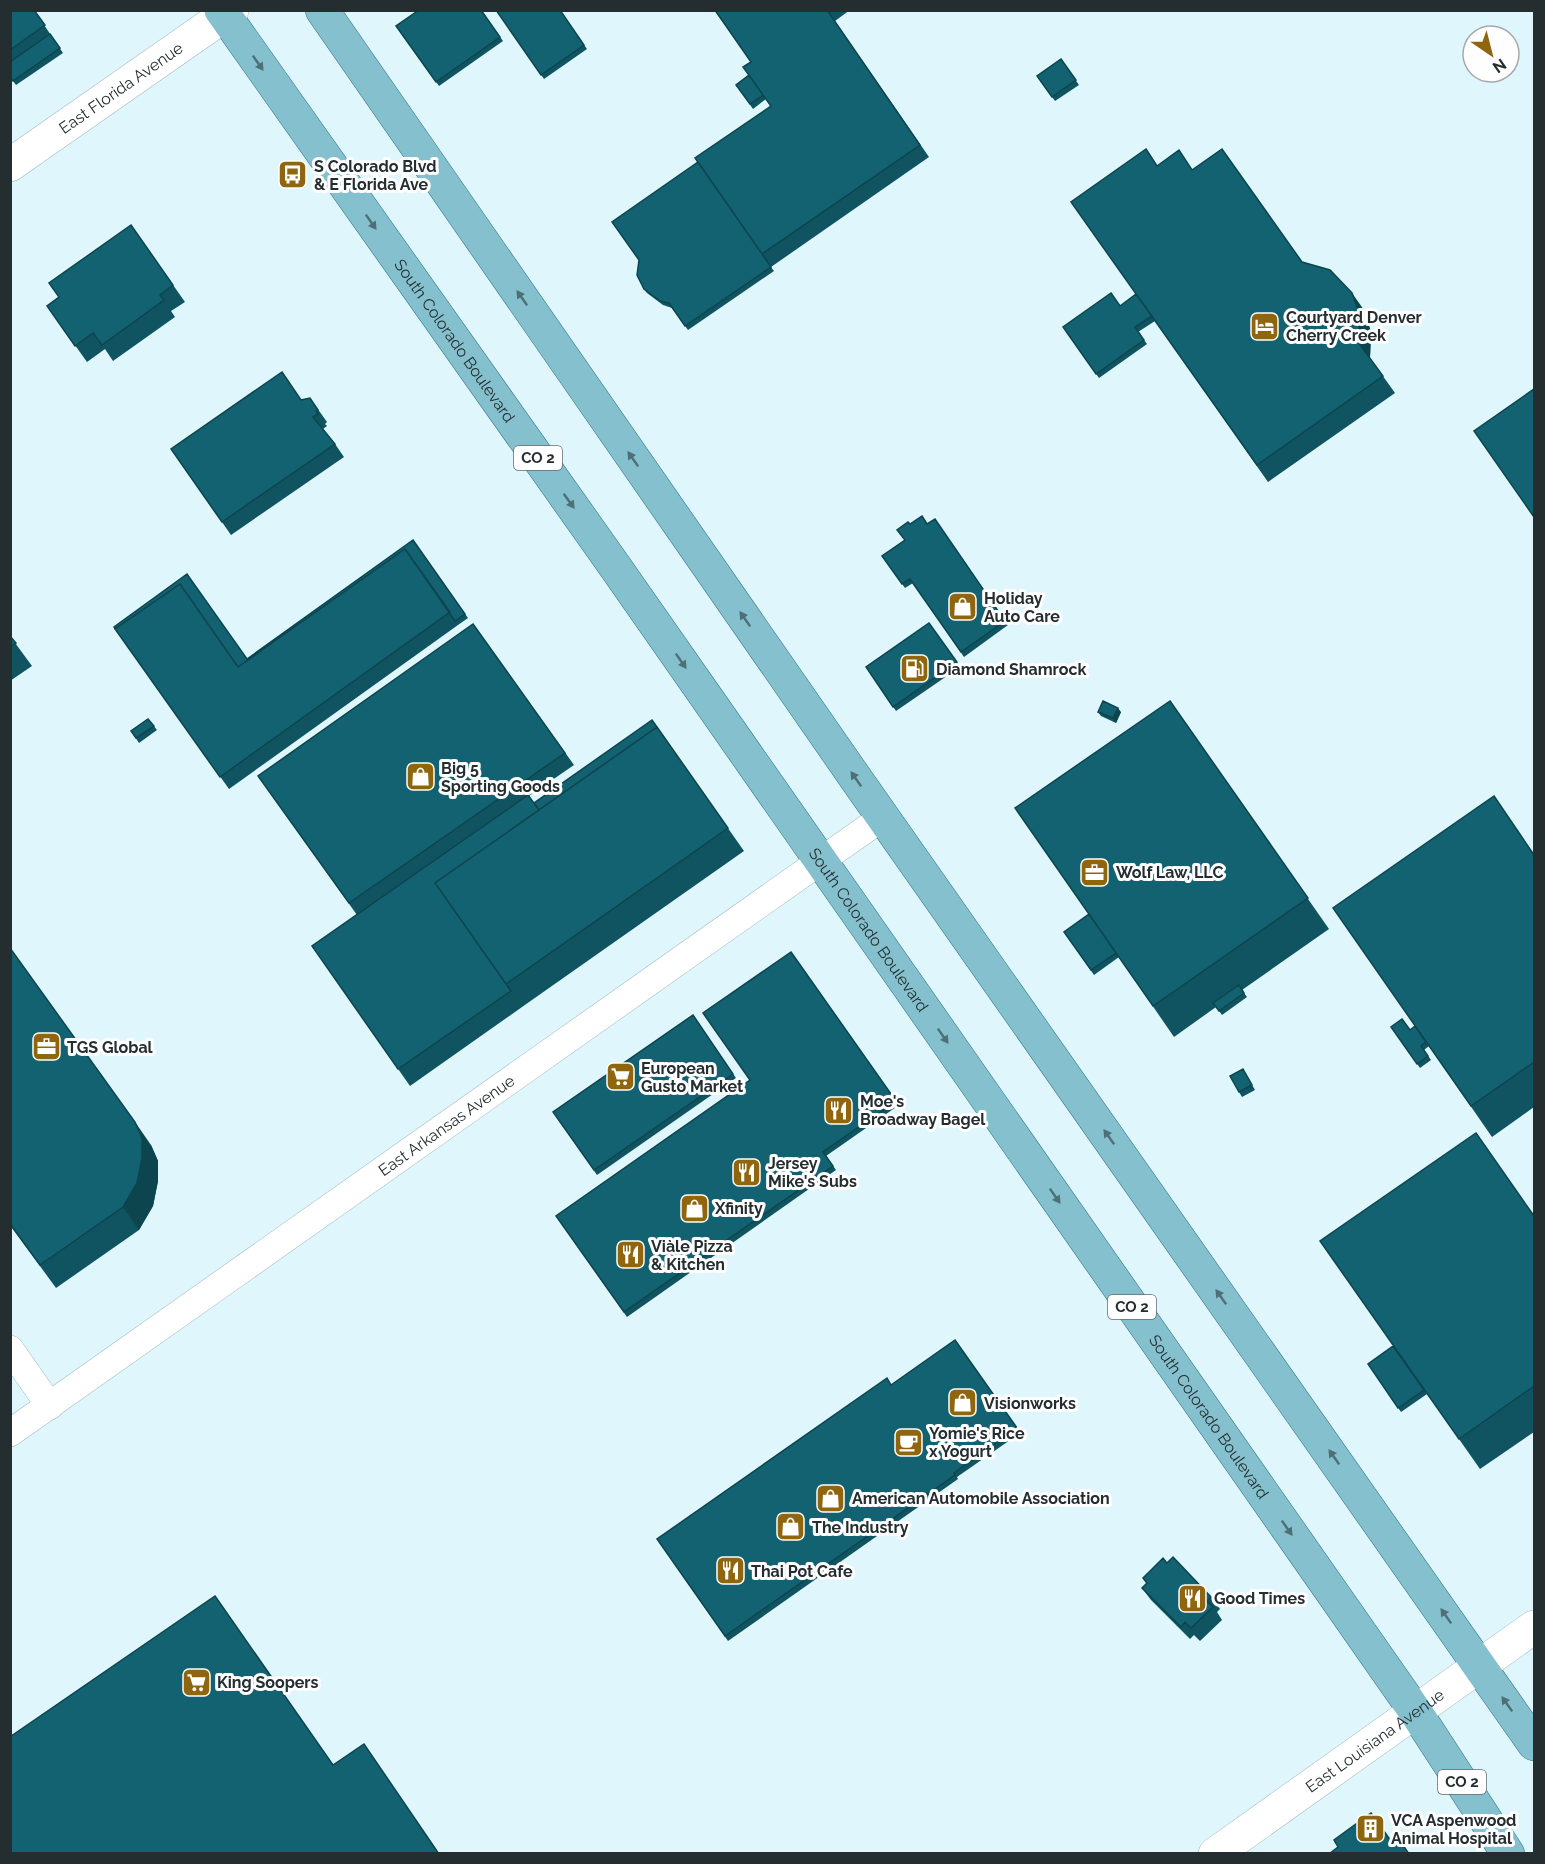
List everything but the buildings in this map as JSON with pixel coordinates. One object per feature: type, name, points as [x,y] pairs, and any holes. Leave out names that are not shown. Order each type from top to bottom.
[{"type":"main road","points":[[322,10],[883,817],[1534,1744]]},
{"type":"main road","name":"South Colorado Boulevard","points":[[225,12],[1416,1711],[1508,1854]]},
{"type":"street","name":"East Florida Avenue","points":[[10,165],[225,12]]},
{"type":"street","name":"East Arkansas Avenue","points":[[10,1433],[883,817]]},
{"type":"street","points":[[10,1349],[50,1406]]},
{"type":"street","name":"East Louisiana Avenue","points":[[1215,1854],[1534,1627]]},
{"type":"place","name":"S Colorado Blvd & E Florida Ave","points":[[293,175]]},
{"type":"place","name":"Courtyard Denver Cherry Creek","points":[[1265,326]]},
{"type":"place","name":"Holiday Auto Care","points":[[963,607]]},
{"type":"place","name":"Diamond Shamrock","points":[[915,669]]},
{"type":"place","name":"Big 5 Sporting Goods","points":[[420,777]]},
{"type":"place","name":"Wolf Law, LLC","points":[[1095,872]]},
{"type":"place","name":"TGS Global","points":[[46,1047]]},
{"type":"place","name":"European Gusto Market","points":[[620,1077]]},
{"type":"place","name":"Moe's Broadway Bagel","points":[[839,1110]]},
{"type":"place","name":"Jersey Mike's Subs","points":[[747,1172]]},
{"type":"place","name":"Xfinity","points":[[694,1208]]},
{"type":"place","name":"Viàle Pizza & Kitchen","points":[[630,1255]]},
{"type":"place","name":"Visionworks","points":[[963,1403]]},
{"type":"place","name":"Yomie's Rice x Yogurt","points":[[908,1442]]},
{"type":"place","name":"American Automobile Association","points":[[831,1498]]},
{"type":"place","name":"The Industry","points":[[791,1527]]},
{"type":"place","name":"Thai Pot Cafe","points":[[730,1571]]},
{"type":"place","name":"Good Times","points":[[1193,1598]]},
{"type":"place","name":"King Soopers","points":[[196,1682]]},
{"type":"place","name":"VCA Aspenwood Animal Hospital","points":[[1370,1829]]}]
